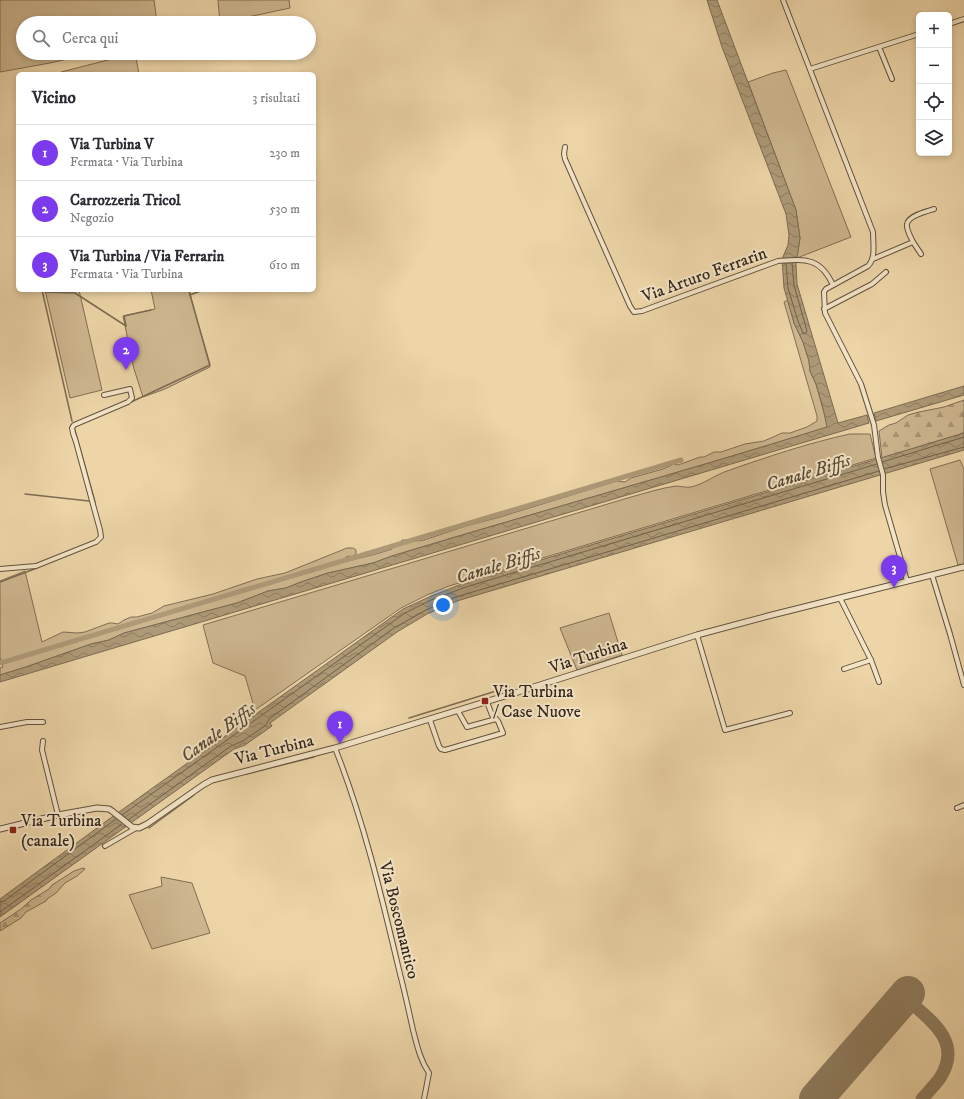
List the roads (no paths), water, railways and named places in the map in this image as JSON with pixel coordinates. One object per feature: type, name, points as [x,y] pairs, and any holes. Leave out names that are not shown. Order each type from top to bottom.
[{"type":"street","points":[[783,0],[872,228],[873,260]]},
{"type":"street","points":[[952,23],[964,19]]},
{"type":"street","points":[[810,69],[916,35]]},
{"type":"street","points":[[879,47],[892,79]]},
{"type":"street","name":"Via Arturo Ferrarin","points":[[565,146],[565,159],[634,312],[642,311],[778,261],[798,260],[813,262],[819,265],[828,276],[832,285]]},
{"type":"street","points":[[921,254],[913,242],[907,227],[907,223],[912,217],[934,209]]},
{"type":"street","points":[[907,582],[885,505],[883,475],[878,458],[874,425],[861,384],[824,309],[824,292],[832,285],[868,266],[873,260],[913,242]]},
{"type":"street","points":[[824,309],[872,284],[886,272]]},
{"type":"street","points":[[0,569],[36,566],[99,540],[100,530],[72,428],[74,425],[128,402],[132,398],[130,389],[104,396]]},
{"type":"street","name":"Via Turbina","points":[[105,846],[134,827],[139,828],[147,824],[197,788],[212,780],[335,748],[430,720],[697,635],[964,567]]},
{"type":"street","points":[[932,575],[964,685]]},
{"type":"street","points":[[840,598],[871,660],[879,682]]},
{"type":"street","points":[[697,635],[725,730],[790,713]]},
{"type":"street","points":[[844,669],[871,660]]},
{"type":"street","points":[[430,720],[439,746],[441,749],[445,750],[503,733],[498,721],[492,715],[488,702]]},
{"type":"street","points":[[458,711],[467,727],[496,719]]},
{"type":"street","points":[[0,727],[28,722],[43,722]]},
{"type":"street","points":[[43,741],[42,750],[58,815]]},
{"type":"street","name":"Via Boscomantico","points":[[335,748],[347,778],[377,879],[416,1042],[423,1065],[429,1073],[424,1099]]},
{"type":"street","points":[[957,808],[964,805]]},
{"type":"street","points":[[0,829],[58,815],[97,808],[112,811],[134,827]]},
{"type":"water","points":[[707,0],[717,0],[796,210],[800,238],[796,265],[797,284],[838,423],[867,415],[869,423],[0,682],[0,675],[91,644],[109,640],[124,633],[237,603],[268,591],[286,588],[328,573],[373,563],[392,556],[827,427],[816,384],[810,371],[809,361],[803,342],[794,323],[784,288],[782,259],[788,245],[789,235],[786,214],[722,47]]},
{"type":"water","points":[[964,386],[964,395],[876,421],[874,413]]},
{"type":"water","points":[[964,433],[964,450],[457,601],[427,614],[397,632],[270,723],[272,726],[245,745],[234,749],[0,917],[0,899],[403,609],[464,583]]},
{"type":"waterway","points":[[42,292],[72,421]]},
{"type":"waterway","points":[[45,292],[75,293],[126,326]]},
{"type":"waterway","points":[[129,403],[210,365],[190,295],[198,292]]},
{"type":"waterway","points":[[126,326],[124,316],[151,310]]},
{"type":"waterway","points":[[74,427],[95,502]]},
{"type":"waterway","points":[[0,663],[681,460]]},
{"type":"waterway","points":[[25,494],[89,501]]},
{"type":"waterway","points":[[0,582],[37,568]]},
{"type":"waterway","points":[[409,718],[509,687]]},
{"type":"waterway","points":[[246,774],[314,757]]},
{"type":"waterway","points":[[149,828],[194,795]]},
{"type":"place","name":"Carrozzeria Tricol","points":[[126,370]]},
{"type":"place","name":"Via Turbina / Via Ferrarin","points":[[894,588]]},
{"type":"place","name":"Via Turbina / Case Nuove","points":[[485,701]]},
{"type":"place","name":"Via Turbina V","points":[[340,744]]},
{"type":"place","name":"Via Turbina (canale)","points":[[13,830]]},
{"type":"water label","name":"Canale Biffis","points":[[808,472]]},
{"type":"water label","name":"Canale Biffis","points":[[498,565]]},
{"type":"water label","name":"Canale Biffis","points":[[218,732]]}]
